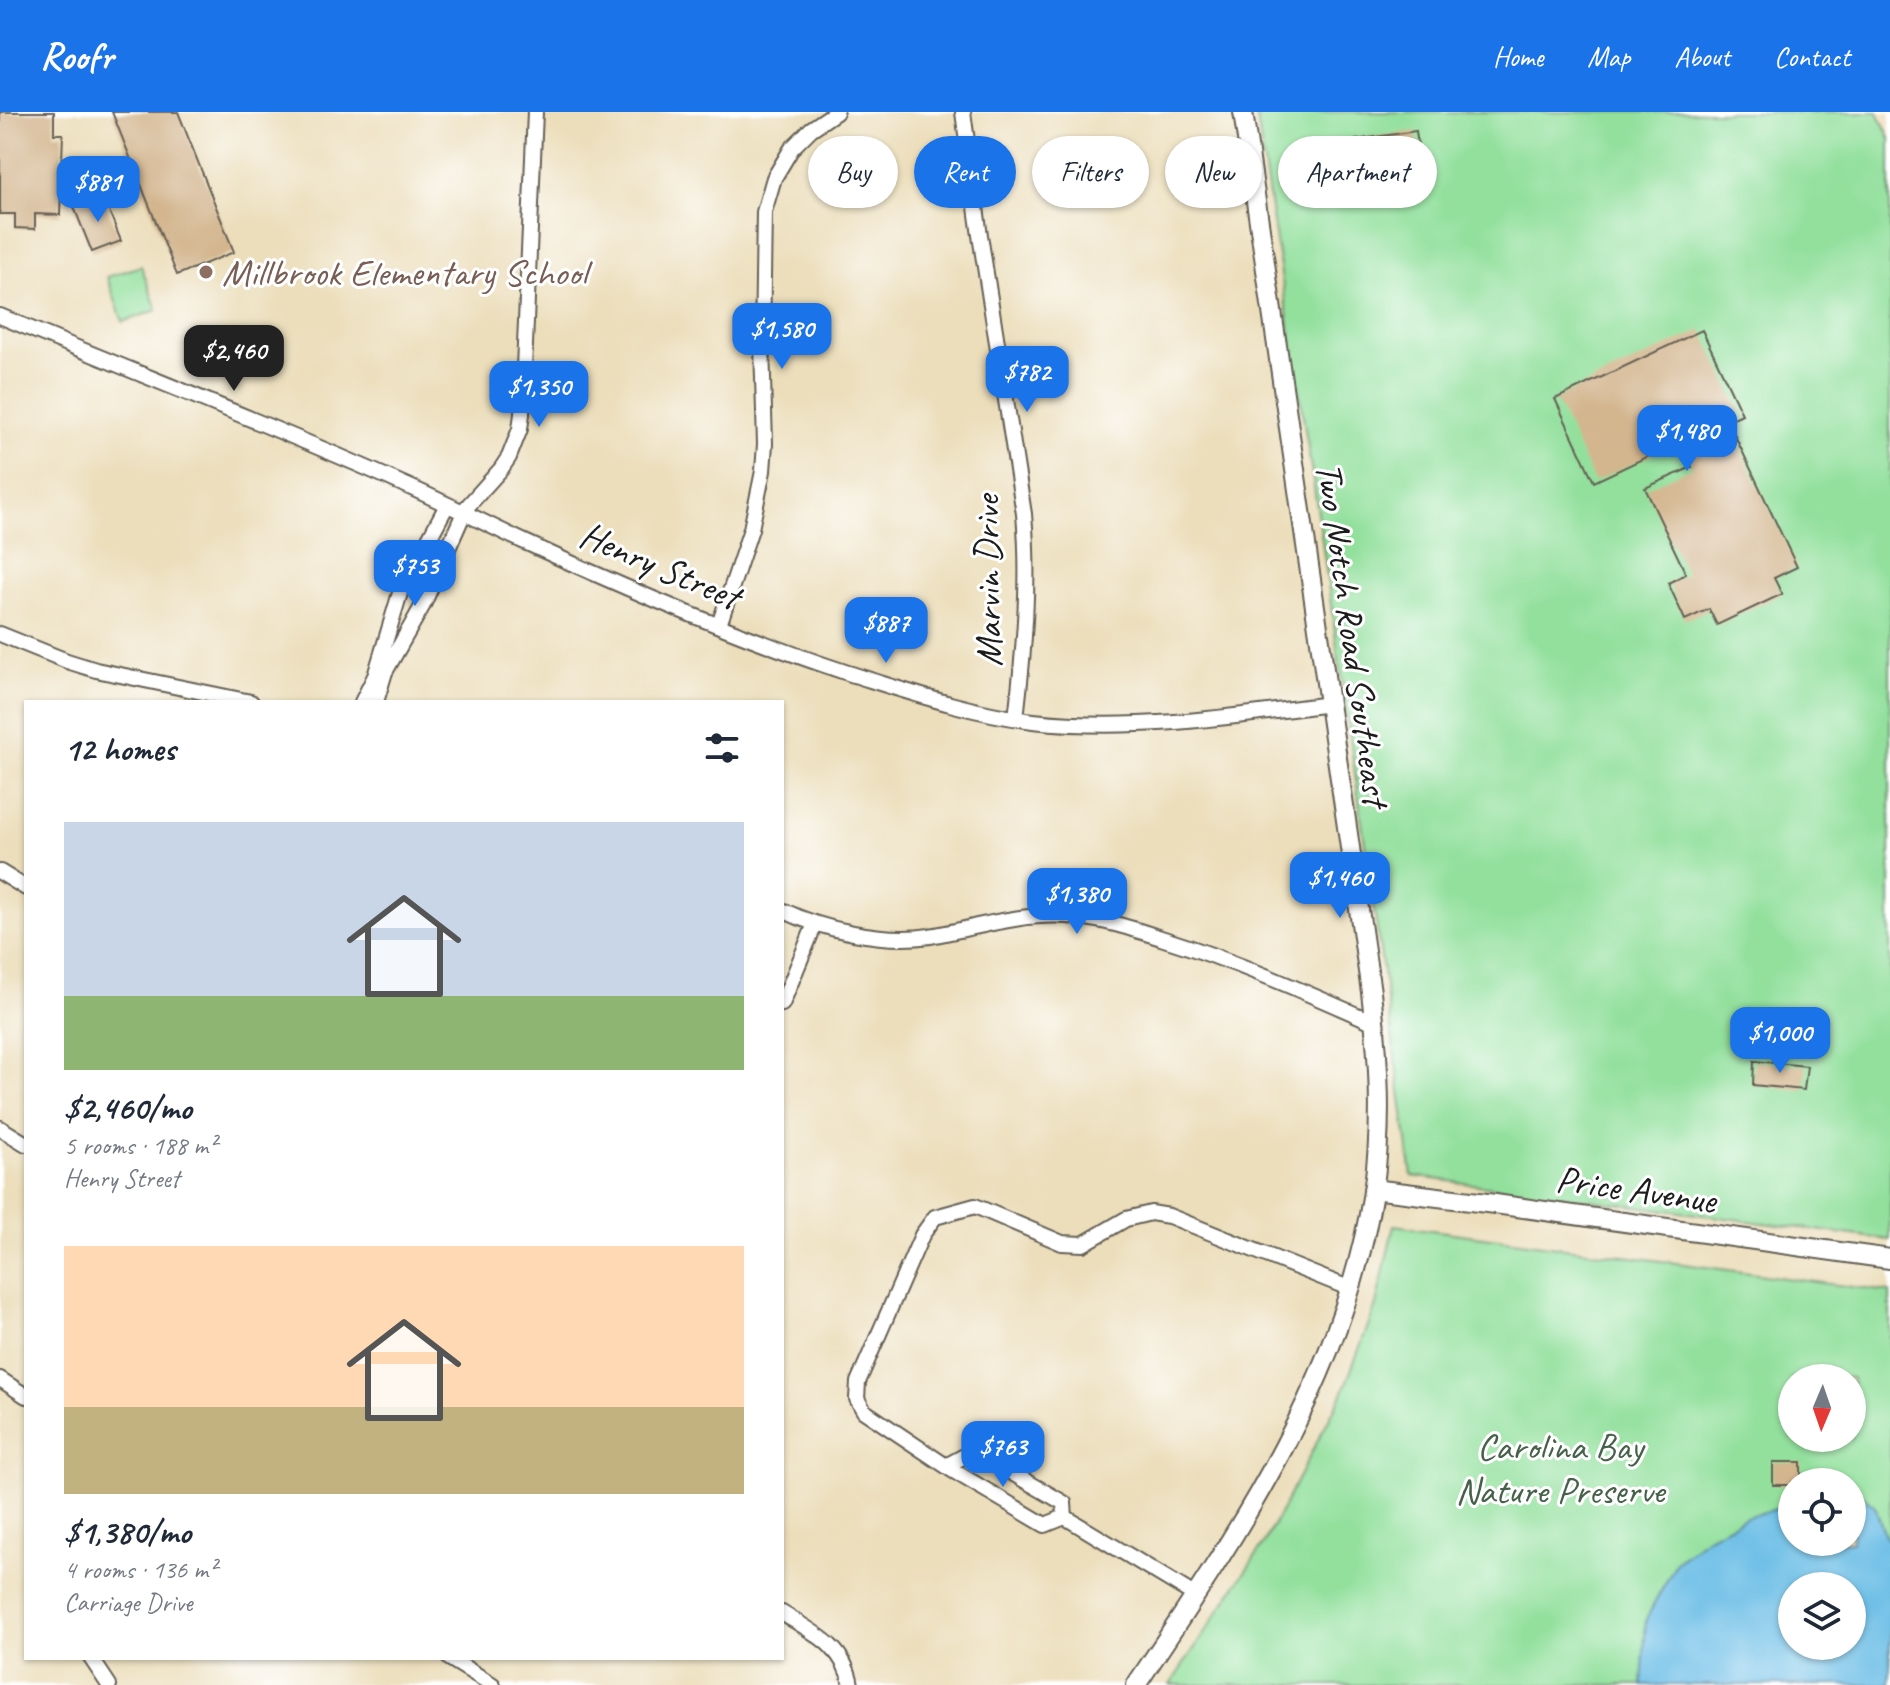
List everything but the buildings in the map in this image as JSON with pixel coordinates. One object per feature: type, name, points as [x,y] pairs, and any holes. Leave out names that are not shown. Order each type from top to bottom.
[{"type":"street","points":[[377,700],[385,672],[423,605],[466,508],[501,469],[520,429],[535,112]]},
{"type":"street","points":[[719,625],[751,529],[763,471],[764,212],[774,178],[792,148],[811,129],[836,112]]},
{"type":"street","name":"Marvin Drive","points":[[963,112],[1025,529],[1027,573],[1023,657],[1016,718]]},
{"type":"street","name":"Two Notch Road Southeast","points":[[1136,1685],[1238,1530],[1300,1417],[1333,1343],[1367,1225],[1379,1111],[1375,1023],[1243,112]]},
{"type":"street","name":"Henry Street","points":[[0,316],[388,477],[538,548],[719,625],[796,656],[912,694],[1033,721],[1095,725],[1223,718],[1329,704]]},
{"type":"street","points":[[363,700],[375,676],[400,593],[447,505]]},
{"type":"street","points":[[0,634],[96,670],[241,700]]},
{"type":"street","points":[[0,872],[24,887]]},
{"type":"street","points":[[784,911],[815,924],[877,936],[903,937],[928,936],[1021,917],[1092,918],[1191,947],[1271,977],[1375,1023]]},
{"type":"street","points":[[784,999],[815,924]]},
{"type":"street","points":[[0,1128],[24,1143]]},
{"type":"street","name":"Price Avenue","points":[[1373,1189],[1890,1259]]},
{"type":"street","points":[[1065,1517],[1045,1525],[946,1466],[864,1411],[857,1399],[858,1382],[922,1235],[935,1217],[975,1206],[1062,1243],[1083,1244],[1126,1219],[1151,1213],[1183,1222],[1351,1289]]},
{"type":"street","points":[[0,1379],[24,1395]]},
{"type":"street","points":[[946,1466],[970,1453],[986,1458],[1064,1503],[1065,1517]]},
{"type":"street","points":[[1065,1517],[1196,1596]]},
{"type":"street","points":[[784,1614],[832,1646],[845,1666],[851,1685]]},
{"type":"street","points":[[92,1660],[109,1685]]},
{"type":"street","points":[[452,1660],[493,1685]]},
{"type":"green space","points":[[1256,112],[1878,112],[1890,138],[1890,1240],[1412,1176],[1318,513]]},
{"type":"green space","points":[[141,266],[157,310],[123,322],[107,277]]},
{"type":"green space","name":"Carolina Bay Nature Preserve","points":[[1394,1225],[1890,1292],[1890,1685],[1170,1685],[1264,1543],[1342,1394],[1376,1305]]},
{"type":"water","points":[[1866,1499],[1875,1506],[1885,1536],[1890,1541],[1890,1685],[1642,1685],[1646,1619],[1677,1561],[1707,1537],[1746,1517],[1778,1509],[1778,1556],[1866,1556]]},
{"type":"place","name":"Millbrook Elementary School","points":[[206,272]]}]
